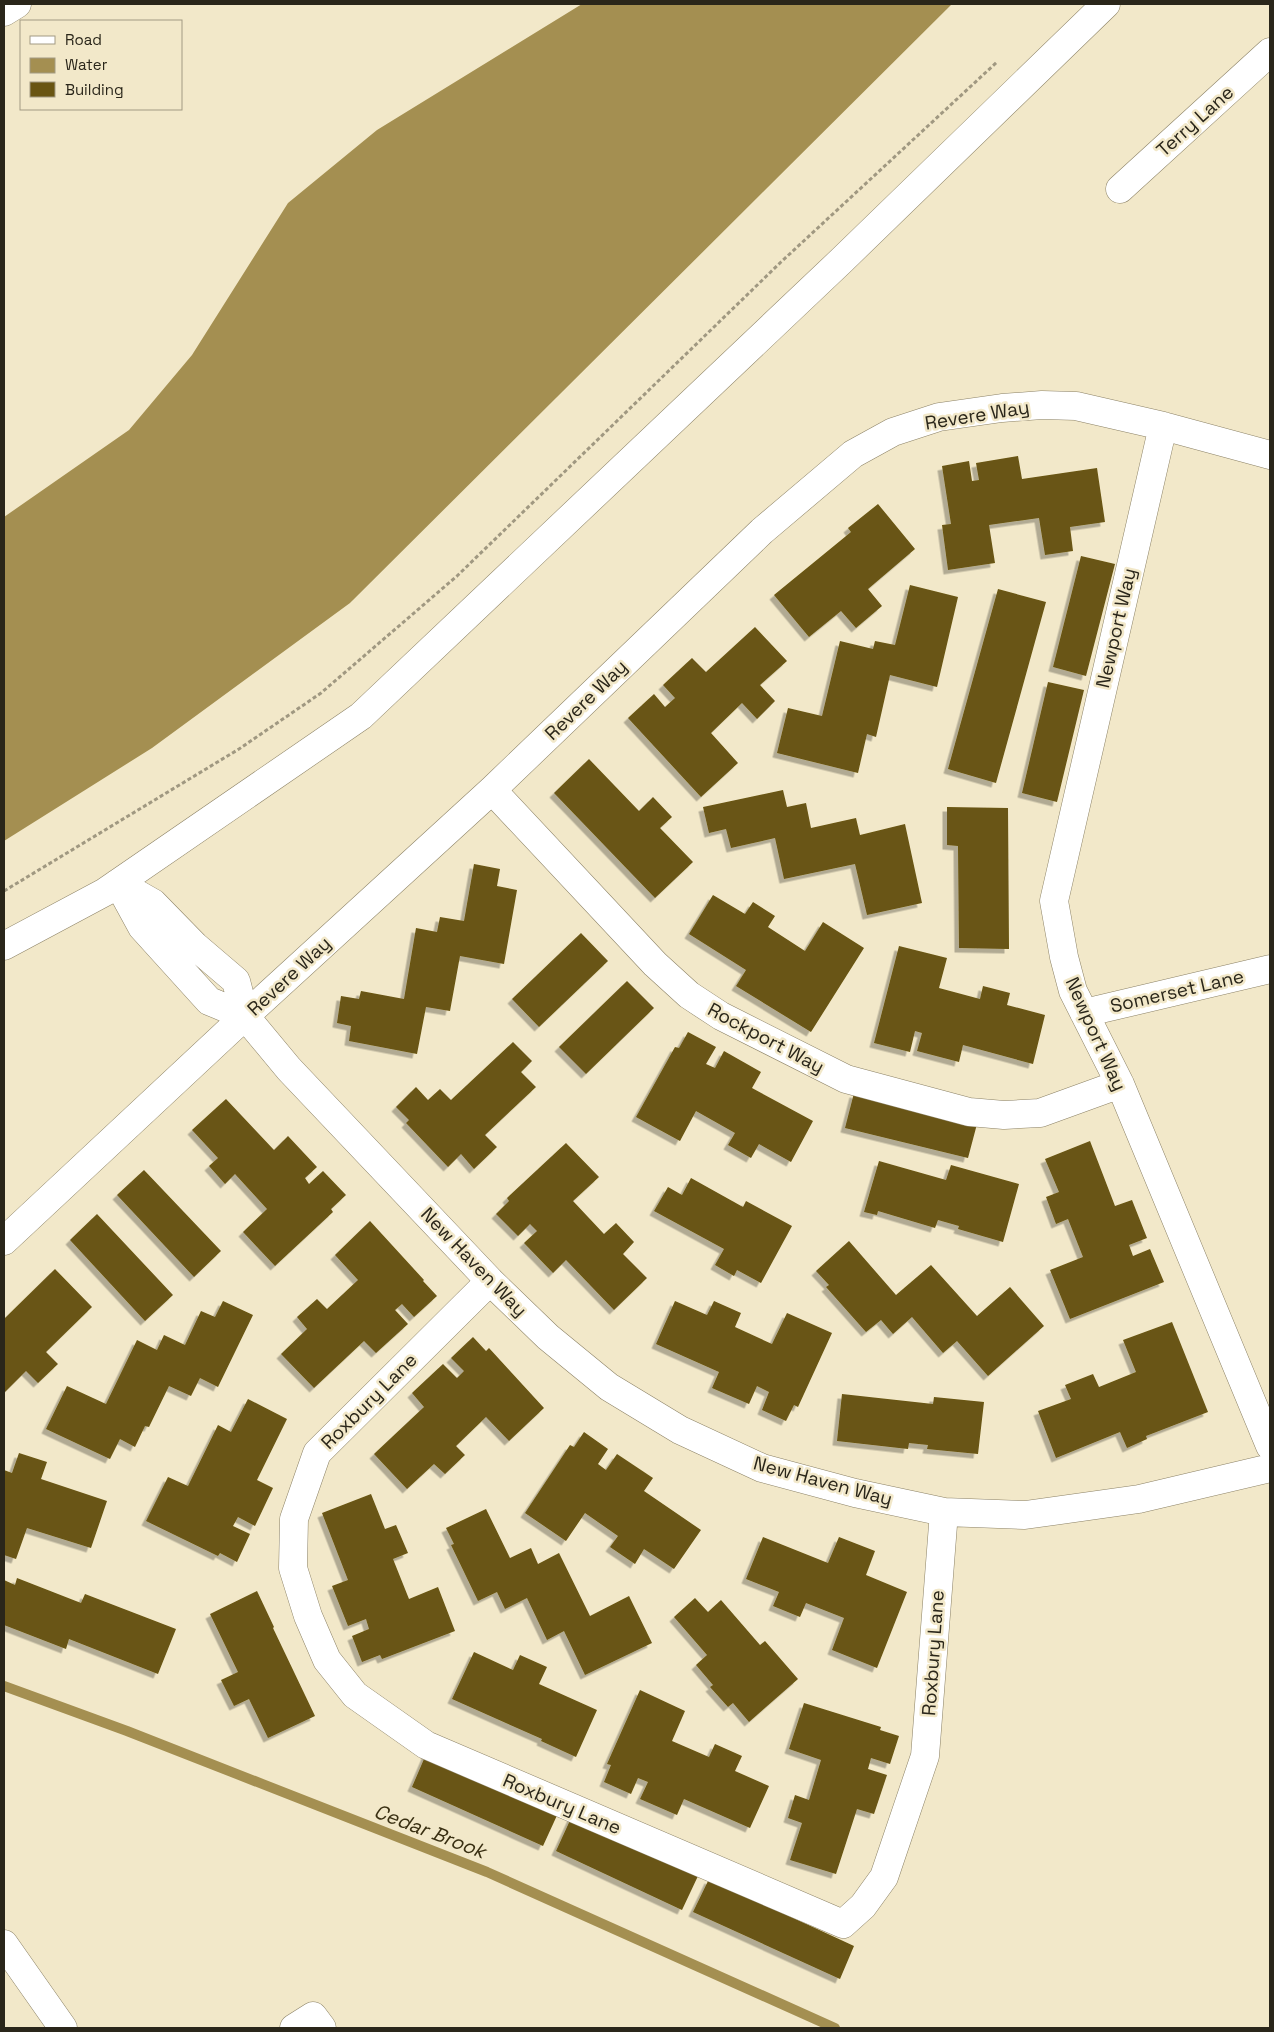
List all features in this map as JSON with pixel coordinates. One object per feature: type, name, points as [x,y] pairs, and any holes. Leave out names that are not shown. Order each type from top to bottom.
[{"type":"street","points":[[4,12],[17,4]]},
{"type":"street","points":[[4,946],[118,883],[361,716],[842,260],[1106,4]]},
{"type":"street","name":"Terry Lane","points":[[1120,189],[1270,52]]},
{"type":"street","name":"Revere Way","points":[[4,1241],[492,790],[762,531],[853,454],[894,432],[939,417],[1002,408],[1042,405],[1076,406],[1163,426],[1270,455]]},
{"type":"street","name":"Newport Way","points":[[1163,426],[1054,901],[1064,957],[1073,991],[1120,1084],[1270,1446]]},
{"type":"street","name":"Rockport Way","points":[[492,790],[655,964],[689,995],[721,1016],[833,1073],[846,1079],[969,1112],[1004,1114],[1040,1113],[1120,1084]]},
{"type":"street","name":"New Haven Way","points":[[118,883],[153,903],[195,946],[236,981],[246,1016],[289,1069],[490,1281],[548,1337],[609,1386],[680,1430],[762,1468],[855,1493],[944,1512],[1035,1514],[1139,1498],[1270,1468]]},
{"type":"street","name":"Somerset Lane","points":[[1084,1014],[1270,969]]},
{"type":"street","name":"Roxbury Lane","points":[[490,1281],[317,1453],[294,1519],[292,1568],[308,1616],[327,1660],[355,1695],[426,1746],[843,1924],[863,1906],[884,1877],[925,1756],[944,1512]]},
{"type":"street","points":[[4,1944],[63,2028]]},
{"type":"street","points":[[294,2028],[313,2016],[322,2028]]},
{"type":"path","points":[[4,892],[239,749],[321,693],[457,576],[774,269],[997,62]]},
{"type":"water","points":[[582,4],[952,4],[350,603],[152,748],[4,841],[4,517],[129,430],[192,355],[288,203],[377,130]]},
{"type":"building","points":[[1018,456],[1022,479],[1097,468],[1105,522],[1070,527],[1073,551],[1045,555],[1039,518],[989,525],[995,563],[948,570],[942,525],[951,524],[942,466],[969,461],[972,481],[979,480],[976,463]]},
{"type":"building","points":[[878,504],[915,549],[868,589],[882,606],[856,628],[841,611],[809,637],[774,595],[851,532],[848,528]]},
{"type":"building","points":[[1081,556],[1115,564],[1086,676],[1053,667]]},
{"type":"building","points":[[910,585],[958,597],[937,687],[890,675],[876,737],[867,734],[858,773],[777,753],[788,708],[822,716],[840,641],[873,649],[875,641],[895,645]]},
{"type":"building","points":[[998,589],[1046,602],[996,783],[948,769]]},
{"type":"building","points":[[755,627],[787,661],[760,685],[775,701],[757,719],[742,703],[711,733],[738,763],[701,797],[628,718],[654,694],[665,707],[675,698],[663,685],[692,658],[706,672]]},
{"type":"building","points":[[1048,682],[1084,690],[1057,802],[1022,793]]},
{"type":"building","points":[[589,759],[639,811],[653,797],[672,817],[660,828],[693,862],[655,898],[554,793]]},
{"type":"building","points":[[783,790],[787,807],[806,803],[811,828],[856,818],[860,835],[905,824],[922,903],[867,915],[855,864],[784,879],[775,838],[731,848],[726,829],[709,833],[703,807]]},
{"type":"building","points":[[947,807],[1008,808],[1009,949],[959,948],[958,846],[947,845]]},
{"type":"building","points":[[474,864],[500,869],[497,886],[517,890],[504,964],[460,956],[450,1011],[426,1007],[417,1054],[349,1041],[351,1026],[337,1023],[341,996],[359,999],[361,991],[404,999],[416,928],[437,932],[440,917],[464,921]]},
{"type":"building","points":[[713,895],[745,914],[753,902],[775,916],[768,927],[805,951],[823,922],[864,948],[811,1032],[736,986],[746,970],[689,934]]},
{"type":"building","points":[[581,933],[608,961],[539,1027],[512,999]]},
{"type":"building","points":[[899,946],[947,958],[939,988],[980,999],[983,986],[1010,993],[1007,1005],[1045,1015],[1033,1064],[963,1045],[959,1062],[917,1051],[922,1033],[915,1031],[910,1052],[874,1043]]},
{"type":"building","points":[[627,981],[654,1008],[586,1074],[559,1047]]},
{"type":"building","points":[[688,1032],[716,1047],[706,1064],[715,1068],[724,1051],[761,1072],[752,1088],[813,1121],[791,1162],[759,1144],[751,1158],[728,1145],[735,1133],[696,1111],[680,1141],[636,1117],[675,1047],[679,1048]]},
{"type":"building","points":[[513,1042],[532,1061],[521,1072],[536,1087],[485,1135],[497,1147],[474,1169],[461,1154],[448,1167],[406,1123],[409,1120],[396,1107],[416,1087],[428,1100],[440,1089],[451,1100]]},
{"type":"building","points":[[854,1093],[977,1124],[968,1158],[845,1128]]},
{"type":"building","points":[[226,1099],[274,1150],[288,1136],[317,1167],[305,1178],[309,1184],[323,1171],[346,1195],[331,1209],[333,1212],[275,1266],[243,1232],[267,1209],[235,1174],[225,1184],[209,1166],[218,1158],[192,1130]]},
{"type":"building","points":[[1090,1141],[1115,1206],[1132,1200],[1147,1238],[1129,1245],[1133,1256],[1150,1249],[1164,1282],[1070,1319],[1050,1270],[1083,1257],[1068,1219],[1056,1224],[1046,1197],[1059,1192],[1045,1159]]},
{"type":"building","points":[[566,1143],[599,1177],[573,1201],[604,1234],[616,1223],[634,1242],[623,1254],[647,1278],[614,1310],[566,1260],[553,1273],[524,1243],[537,1231],[530,1224],[518,1236],[496,1214],[509,1201],[507,1198]]},
{"type":"building","points":[[879,1161],[946,1180],[951,1165],[1019,1184],[1003,1242],[958,1229],[959,1226],[938,1220],[935,1228],[878,1211],[877,1215],[864,1212]]},
{"type":"building","points":[[144,1170],[221,1251],[194,1277],[117,1195]]},
{"type":"building","points":[[691,1178],[743,1207],[746,1201],[792,1226],[761,1283],[737,1270],[734,1276],[715,1265],[724,1249],[654,1211],[668,1187],[682,1195]]},
{"type":"building","points":[[97,1214],[173,1295],[145,1321],[70,1240]]},
{"type":"building","points":[[370,1221],[437,1296],[414,1317],[402,1304],[395,1310],[408,1324],[376,1353],[364,1341],[314,1388],[281,1354],[307,1329],[297,1317],[317,1299],[327,1309],[358,1280],[335,1255]]},
{"type":"building","points":[[849,1241],[896,1295],[931,1265],[977,1316],[1010,1287],[1044,1326],[988,1376],[957,1341],[943,1353],[912,1317],[893,1334],[881,1320],[866,1332],[826,1287],[829,1285],[816,1271]]},
{"type":"building","points":[[55,1269],[92,1307],[46,1352],[58,1364],[38,1383],[26,1371],[4,1393],[4,1319]]},
{"type":"building","points":[[223,1301],[253,1315],[218,1387],[200,1378],[191,1396],[169,1386],[149,1427],[145,1426],[135,1447],[120,1439],[110,1459],[46,1429],[67,1386],[106,1404],[137,1340],[157,1350],[164,1335],[185,1345],[201,1311],[215,1317]]},
{"type":"building","points":[[675,1301],[707,1315],[714,1301],[741,1313],[735,1327],[772,1344],[787,1313],[832,1333],[798,1407],[794,1405],[786,1421],[762,1410],[769,1392],[757,1386],[749,1404],[712,1388],[719,1372],[656,1344]]},
{"type":"building","points":[[1172,1322],[1208,1412],[1146,1436],[1147,1439],[1127,1448],[1120,1432],[1056,1458],[1038,1411],[1071,1399],[1065,1385],[1093,1374],[1099,1387],[1136,1372],[1123,1340]]},
{"type":"building","points":[[473,1337],[486,1351],[489,1348],[544,1408],[509,1441],[486,1417],[456,1446],[465,1455],[445,1474],[434,1464],[407,1489],[374,1454],[424,1407],[412,1393],[443,1364],[457,1378],[464,1371],[451,1358]]},
{"type":"building","points":[[842,1394],[933,1404],[934,1397],[984,1402],[978,1454],[927,1449],[928,1445],[909,1443],[908,1449],[837,1441]]},
{"type":"building","points":[[248,1399],[287,1419],[257,1480],[273,1488],[255,1526],[238,1517],[233,1526],[250,1534],[237,1562],[220,1553],[218,1556],[146,1521],[168,1477],[188,1486],[218,1425],[231,1432]]},
{"type":"building","points":[[584,1432],[608,1449],[598,1464],[606,1470],[617,1454],[653,1478],[644,1491],[701,1530],[674,1569],[644,1549],[635,1564],[610,1547],[618,1536],[585,1513],[566,1541],[525,1513],[570,1445],[574,1447]]},
{"type":"building","points":[[19,1453],[47,1462],[41,1479],[107,1501],[91,1548],[27,1528],[16,1559],[4,1555],[4,1470],[12,1473]]},
{"type":"building","points":[[371,1494],[385,1529],[396,1525],[408,1553],[393,1559],[409,1599],[438,1587],[455,1631],[382,1659],[380,1655],[362,1662],[352,1636],[369,1629],[366,1619],[348,1626],[332,1586],[348,1580],[322,1513]]},
{"type":"building","points":[[486,1509],[510,1558],[531,1548],[538,1564],[559,1553],[590,1616],[629,1596],[652,1643],[585,1675],[564,1631],[547,1640],[527,1598],[505,1609],[497,1592],[478,1601],[451,1545],[454,1544],[446,1528]]},
{"type":"building","points":[[763,1537],[828,1563],[839,1537],[875,1551],[866,1575],[907,1592],[877,1668],[832,1650],[844,1618],[806,1603],[800,1617],[773,1606],[779,1592],[746,1579]]},
{"type":"building","points":[[17,1578],[81,1603],[85,1594],[176,1629],[158,1674],[69,1639],[66,1649],[4,1625],[4,1580],[15,1585]]},
{"type":"building","points":[[257,1591],[315,1716],[268,1738],[249,1699],[234,1706],[221,1680],[238,1672],[210,1614]]},
{"type":"building","points":[[695,1598],[708,1612],[721,1600],[760,1645],[765,1641],[798,1679],[749,1722],[733,1703],[728,1707],[710,1687],[713,1685],[696,1665],[707,1655],[674,1617]]},
{"type":"building","points":[[474,1652],[513,1670],[520,1655],[547,1667],[539,1684],[597,1710],[576,1757],[541,1741],[542,1739],[452,1699]]},
{"type":"building","points":[[640,1690],[685,1711],[672,1741],[709,1757],[715,1744],[742,1756],[735,1771],[769,1786],[750,1828],[684,1799],[677,1815],[640,1799],[648,1782],[638,1778],[631,1794],[604,1782],[611,1765],[607,1764]]},
{"type":"building","points":[[804,1703],[881,1727],[880,1730],[899,1736],[890,1764],[871,1758],[868,1769],[887,1775],[874,1814],[857,1809],[836,1874],[790,1860],[802,1823],[788,1818],[795,1795],[809,1800],[821,1760],[789,1749]]},
{"type":"building","points":[[427,1752],[559,1811],[543,1846],[412,1787]]},
{"type":"building","points":[[572,1816],[698,1876],[682,1910],[556,1851]]},
{"type":"building","points":[[709,1879],[854,1946],[840,1979],[693,1912]]},
{"type":"waterway","name":"Cedar Brook","points":[[4,1686],[127,1731],[487,1872],[835,2028]]}]
